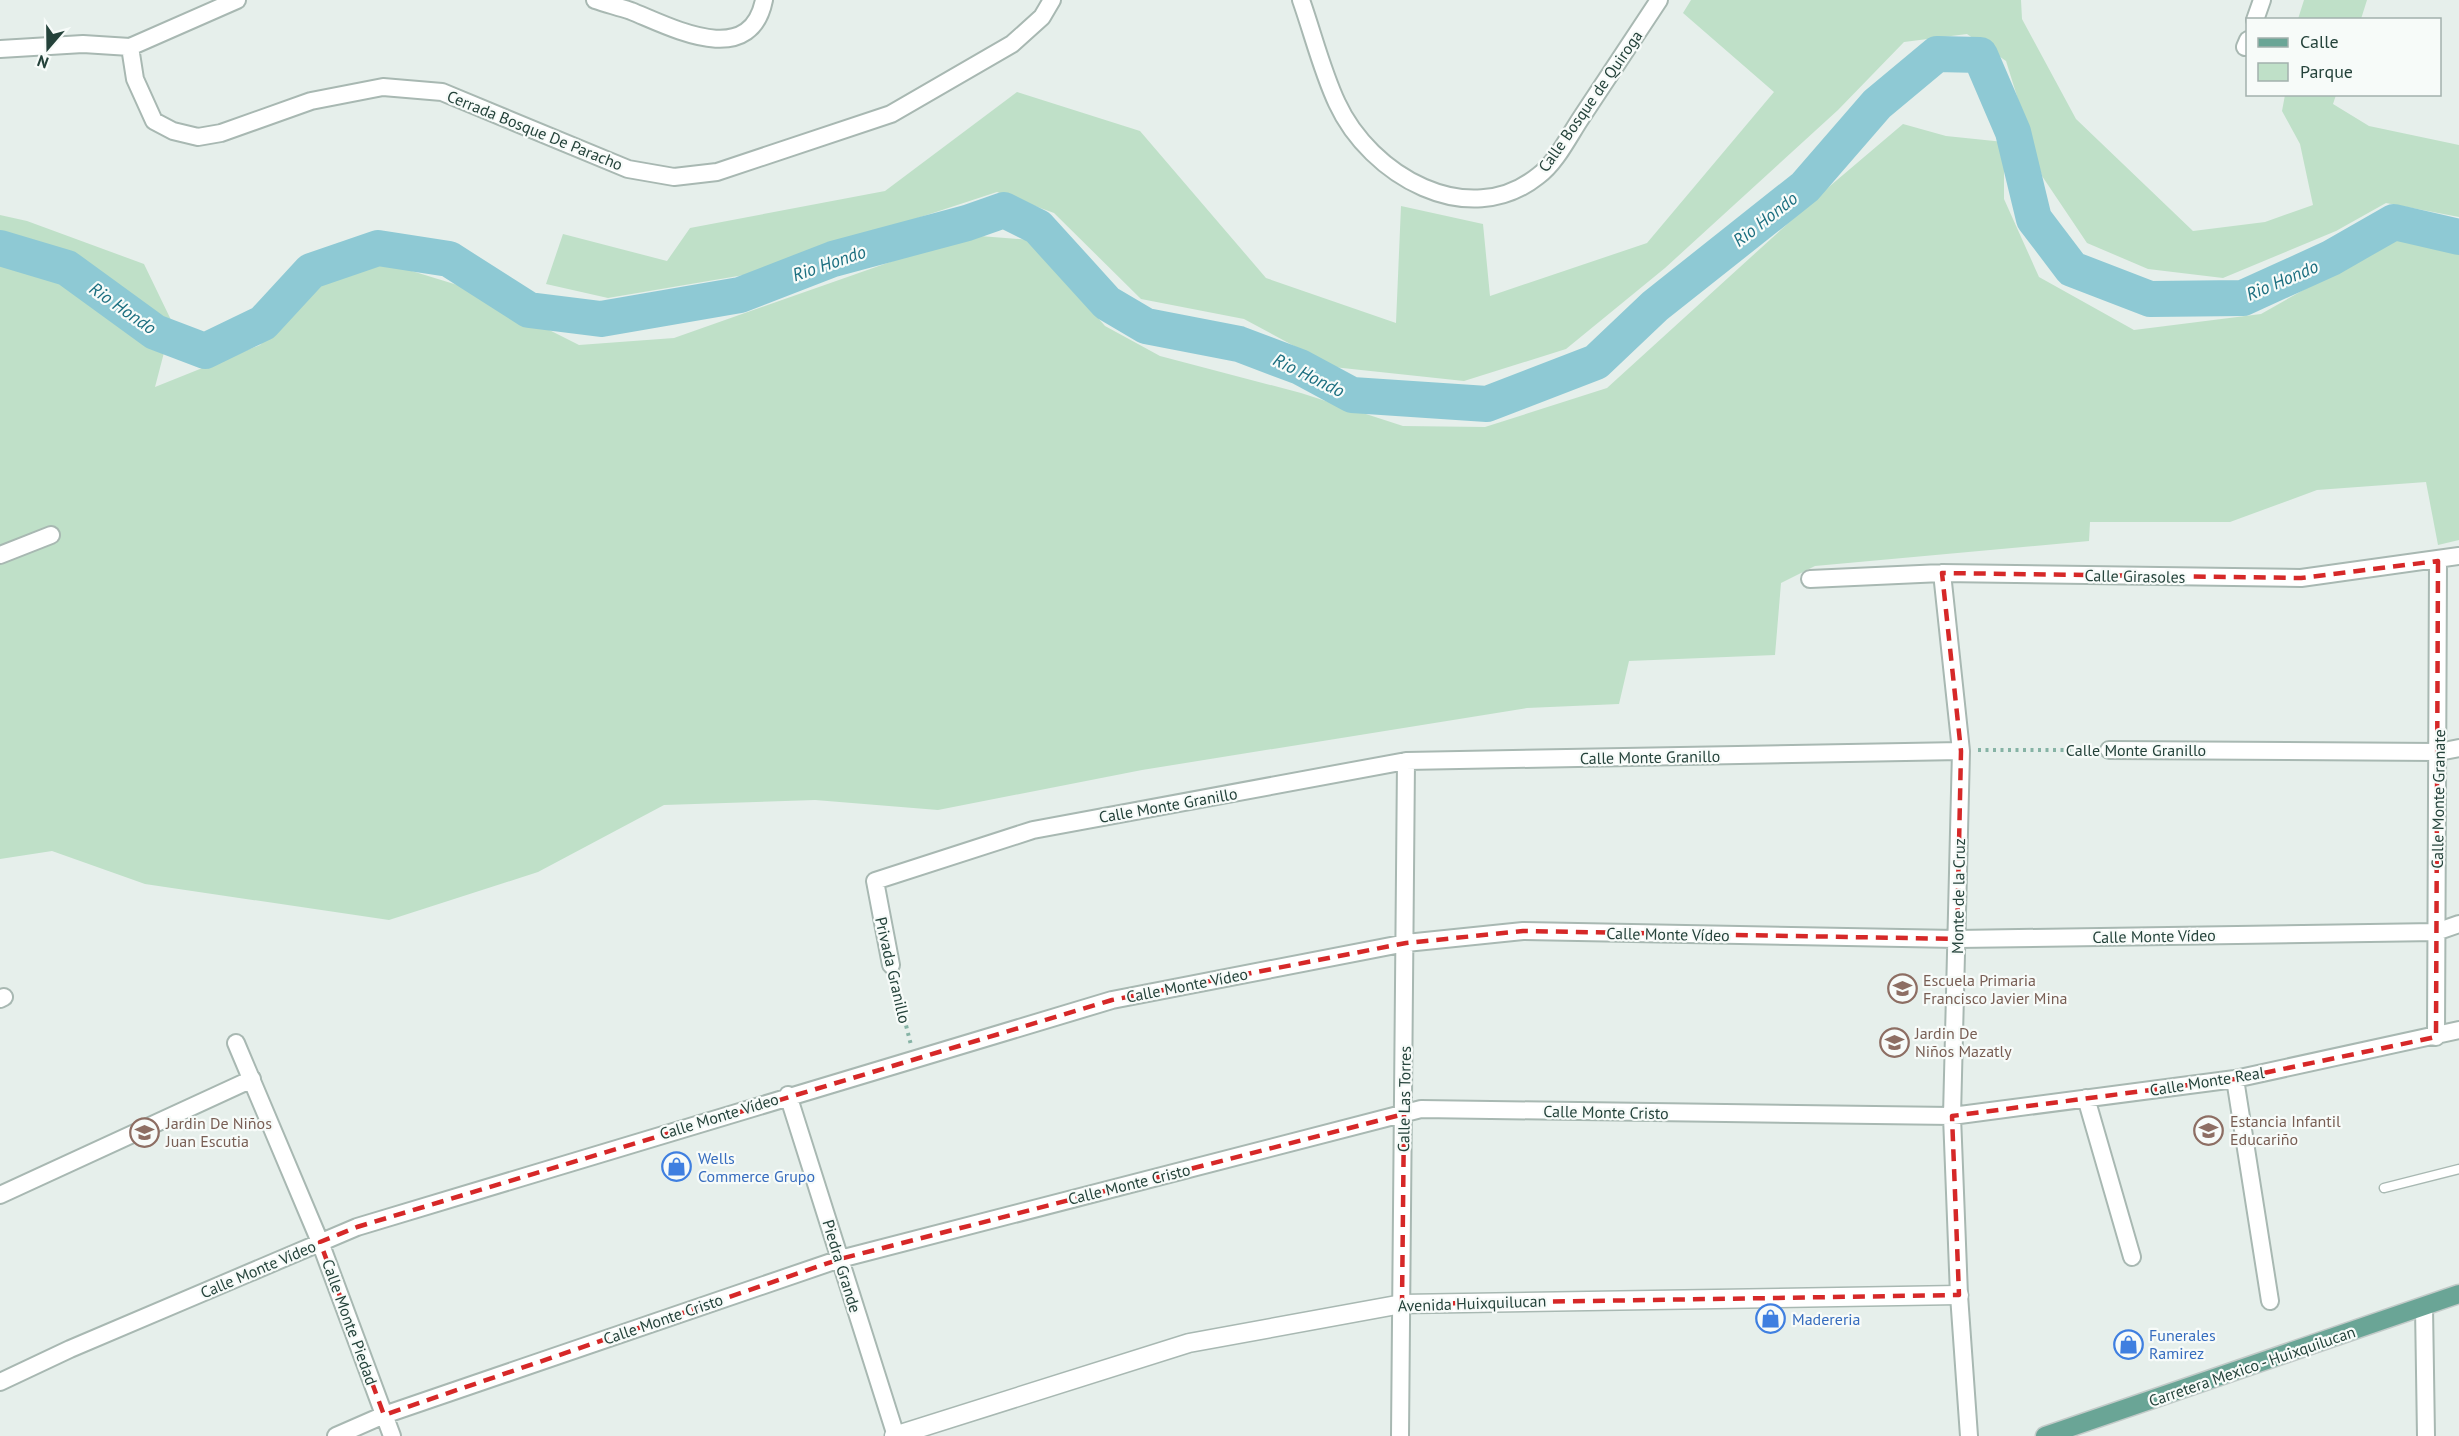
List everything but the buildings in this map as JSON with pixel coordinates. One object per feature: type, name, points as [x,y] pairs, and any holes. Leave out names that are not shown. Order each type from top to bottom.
[{"type":"main road","name":"Carretera Mexico - Huixquilucan","points":[[2045,1436],[2459,1294]]},
{"type":"street","points":[[0,49],[83,44],[130,47],[237,0]]},
{"type":"street","points":[[595,0],[693,37],[718,39],[739,36],[752,27],[762,11],[764,0]]},
{"type":"street","name":"Cerrada Bosque De Paracho","points":[[130,47],[135,78],[154,121],[173,131],[198,137],[221,133],[311,101],[383,87],[442,92],[628,169],[674,177],[717,171],[891,114],[1012,44],[1042,17],[1052,0]]},
{"type":"street","name":"Calle Bosque de Quiroga","points":[[1301,0],[1337,104],[1369,150],[1412,183],[1458,199],[1503,197],[1539,176],[1566,141],[1659,0]]},
{"type":"street","points":[[2256,18],[2262,0]]},
{"type":"street","points":[[0,555],[51,535]]},
{"type":"street","name":"Calle Girasoles","points":[[1809,579],[1942,573],[2301,578],[2438,561],[2459,556]]},
{"type":"street","name":"Calle Monte Granate","points":[[2436,1037],[2439,752],[2438,561]]},
{"type":"street","name":"Monte de la Cruz","points":[[1942,573],[1961,751],[1952,1116],[1959,1295],[1969,1436]]},
{"type":"street","name":"Calle Monte Granillo","points":[[2109,750],[2439,752],[2459,748]]},
{"type":"street","name":"Calle Monte Granillo","points":[[875,881],[1033,830],[1406,761],[1961,751]]},
{"type":"street","name":"Calle Las Torres","points":[[1400,1436],[1406,761]]},
{"type":"street","name":"Privada Granillo","points":[[875,881],[891,965]]},
{"type":"street","name":"Calle Monte Vídeo","points":[[0,1382],[357,1227],[788,1095],[915,1060],[1112,1000],[1406,943],[1523,931],[1957,939],[2436,932],[2459,924]]},
{"type":"street","name":"Calle Monte Real","points":[[1952,1116],[2235,1079],[2436,1037],[2459,1030]]},
{"type":"street","name":"Calle Monte Piedad","points":[[236,1043],[320,1242],[392,1436]]},
{"type":"street","points":[[2235,1079],[2270,1301]]},
{"type":"street","points":[[0,1195],[252,1080]]},
{"type":"street","name":"Piedra Grande","points":[[788,1095],[895,1436]]},
{"type":"street","points":[[2086,1098],[2132,1257]]},
{"type":"street","name":"Calle Monte Cristo","points":[[336,1436],[384,1415],[840,1258],[1421,1109],[1952,1116]]},
{"type":"street","name":"Avenida Huixquilucan","points":[[895,1436],[1189,1343],[1402,1304],[1959,1295]]},
{"type":"street","points":[[2424,1307],[2426,1436]]},
{"type":"lane","points":[[2384,1188],[2459,1169]]},
{"type":"path","name":"Calle Monte Granillo","points":[[1961,751],[2109,750]]},
{"type":"path","name":"Privada Granillo","points":[[891,965],[915,1060]]},
{"type":"highlighted area","points":[[2438,561],[2436,1037],[2235,1079],[1952,1116],[1959,1295],[1402,1304],[1404,1114],[840,1259],[384,1415],[320,1242],[357,1227],[1112,1000],[1406,943],[1523,931],[1957,939],[1961,751],[1942,573],[2301,578]]},
{"type":"green space","points":[[1691,0],[2021,0],[2022,19],[2076,119],[2193,231],[2265,222],[2313,205],[2300,144],[2282,111],[2285,96],[2336,96],[2333,104],[2369,126],[2459,145],[2459,217],[2386,203],[2336,231],[2223,278],[2148,269],[2087,243],[2042,176],[2006,61],[1967,34],[1904,42],[1838,110],[1665,268],[1566,349],[1464,381],[1333,367],[1244,319],[1141,299],[1054,213],[997,192],[744,275],[608,298],[546,284],[563,234],[667,261],[690,228],[885,191],[1017,92],[1140,131],[1266,278],[1396,323],[1401,206],[1483,224],[1490,296],[1647,243],[1774,92],[1683,13]]},
{"type":"green space","points":[[2304,0],[2367,0],[2361,18],[2298,18]]},
{"type":"green space","points":[[1903,124],[1946,136],[2004,142],[2004,199],[2039,277],[2134,330],[2261,314],[2399,236],[2459,249],[2459,540],[2438,545],[2426,482],[2317,490],[2230,522],[2090,522],[2089,541],[1815,566],[1781,583],[1775,655],[1629,661],[1619,704],[1527,708],[1142,770],[938,810],[815,800],[664,805],[538,872],[389,920],[145,884],[52,851],[0,859],[0,215],[27,221],[144,264],[172,322],[155,387],[260,345],[319,278],[389,264],[464,287],[579,345],[674,338],[967,235],[1031,240],[1105,326],[1160,356],[1301,393],[1403,426],[1485,427],[1607,388],[1817,197]]},
{"type":"waterway","name":"Rio Hondo","points":[[0,248],[67,268],[155,332],[205,351],[263,323],[311,271],[378,248],[449,259],[529,310],[601,319],[740,295],[833,259],[967,223],[1004,210],[1038,227],[1107,303],[1146,326],[1239,344],[1300,367],[1352,395],[1487,404],[1596,362],[1655,306],[1805,187],[1877,104],[1937,54],[1980,55],[2013,132],[2034,219],[2072,269],[2150,299],[2243,298],[2331,258],[2394,222],[2459,237]]},
{"type":"place","name":"Escuela Primaria Francisco Javier Mina","points":[[1902,989]]},
{"type":"place","name":"Jardin De Niños Mazatly","points":[[1894,1042]]},
{"type":"place","name":"Estancia Infantil Educariño","points":[[2209,1130]]},
{"type":"place","name":"Jardin De Niños Juan Escutia","points":[[145,1132]]},
{"type":"place","name":"Wells Commerce Grupo","points":[[677,1167]]},
{"type":"place","name":"Madereria","points":[[1771,1319]]},
{"type":"place","name":"Funerales Ramirez","points":[[2128,1344]]}]
